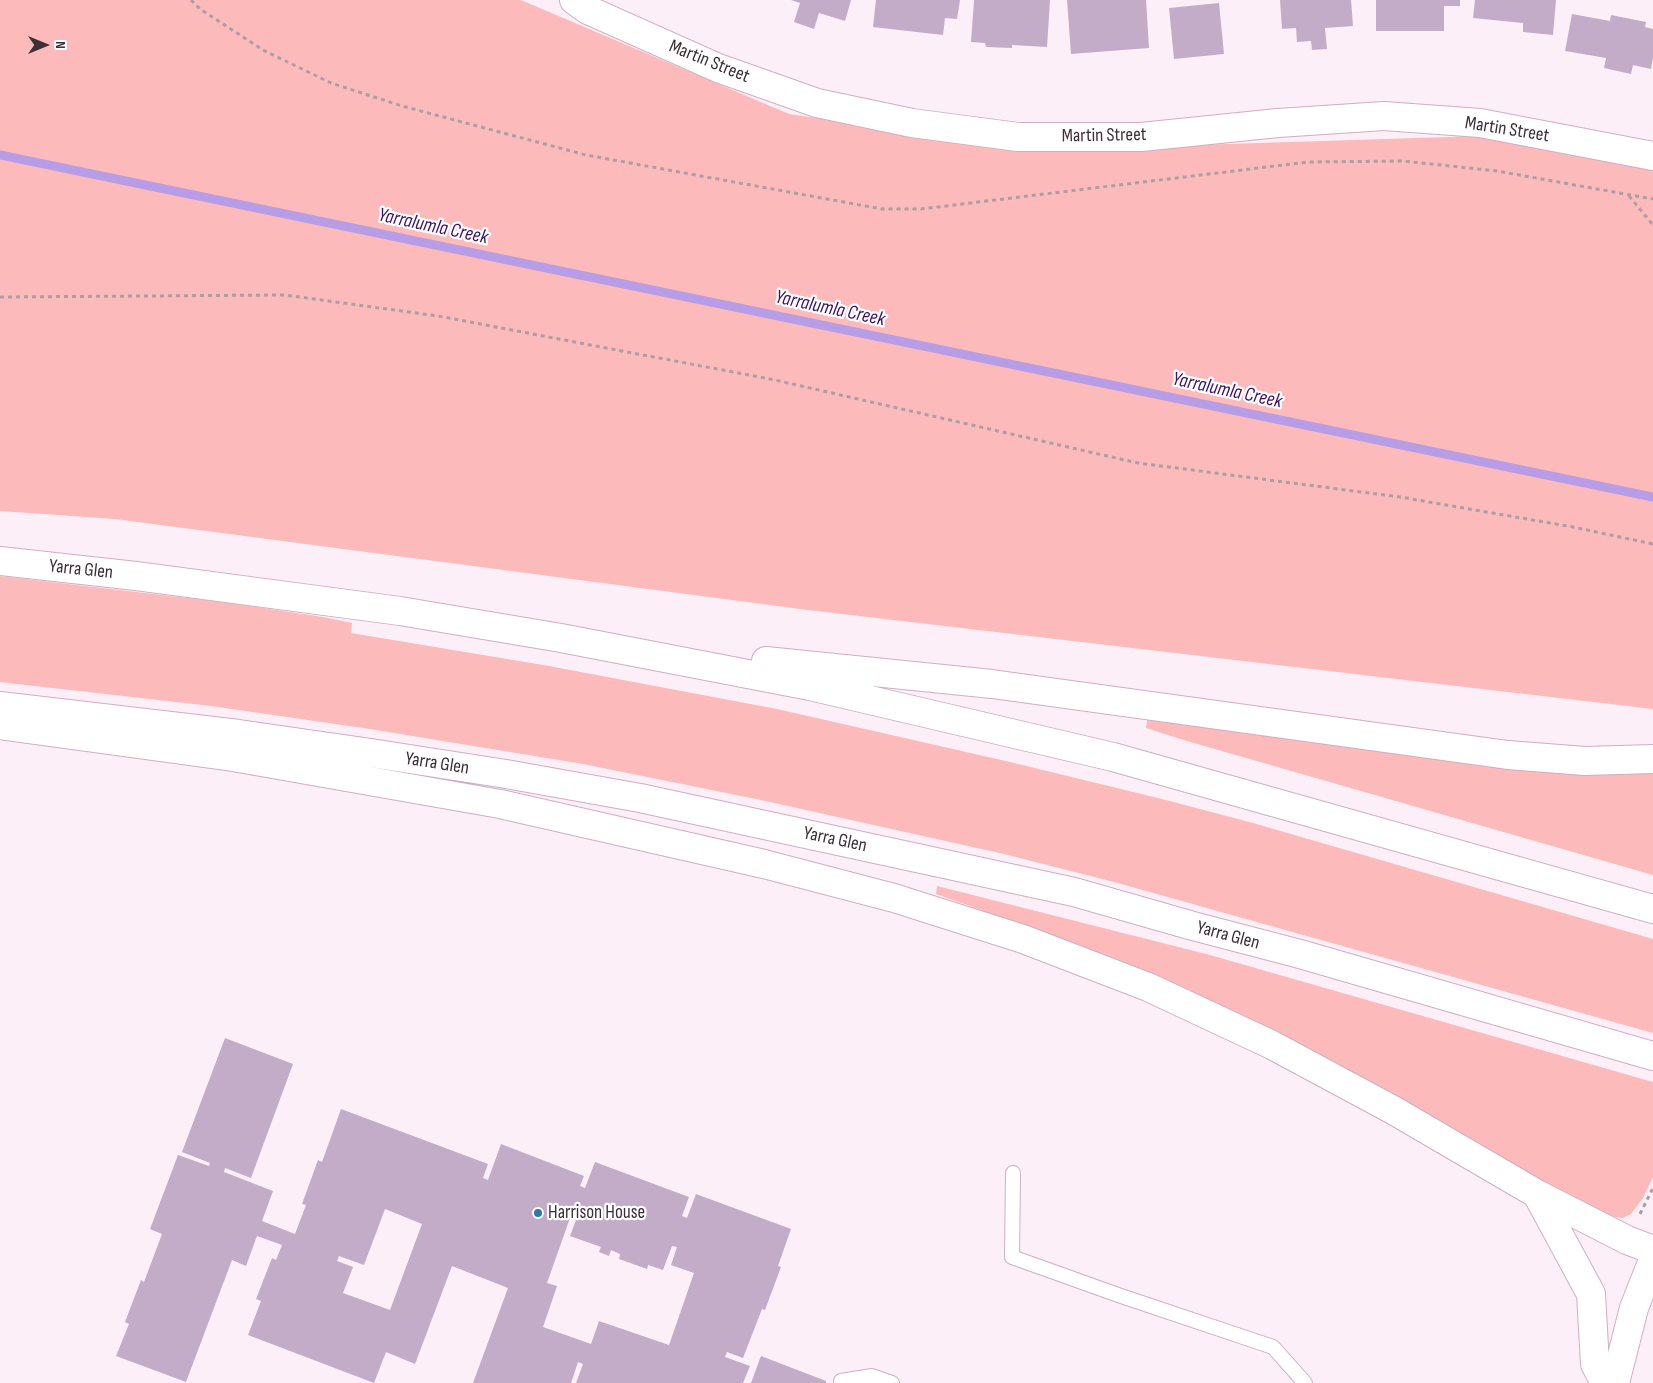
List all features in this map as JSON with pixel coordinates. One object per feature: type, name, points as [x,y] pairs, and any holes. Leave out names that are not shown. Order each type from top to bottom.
[{"type":"main road","name":"Martin Street","points":[[574,0],[588,10],[718,68],[817,103],[912,123],[1018,137],[1141,137],[1278,123],[1384,116],[1480,123],[1653,156]]},
{"type":"main road","name":"Yarra Glen","points":[[0,561],[256,591],[400,611],[561,638],[810,686],[1113,757],[1653,909]]},
{"type":"main road","points":[[561,638],[992,684],[1508,755],[1585,761],[1653,759]]},
{"type":"main road","name":"Yarra Glen","points":[[0,706],[190,728],[371,753],[515,776],[668,804],[1074,892],[1300,954],[1653,1056]]},
{"type":"main road","points":[[0,726],[233,757],[500,804],[764,864],[894,898],[1023,939],[1148,987],[1272,1045],[1393,1110],[1537,1194],[1627,1240],[1653,1250]]},
{"type":"main road","points":[[1537,1194],[1591,1294],[1595,1364],[1605,1383]]},
{"type":"main road","points":[[1615,1383],[1634,1308],[1653,1260]]},
{"type":"lane","points":[[1013,1173],[1012,1257],[1273,1347],[1305,1383]]},
{"type":"lane","points":[[841,1381],[872,1376],[892,1383]]},
{"type":"path","points":[[191,0],[200,9],[263,50],[331,83],[402,106],[586,155],[882,209],[921,209],[1308,162],[1403,161],[1497,171],[1653,199]]},
{"type":"path","points":[[1629,195],[1653,225]]},
{"type":"path","points":[[0,297],[285,295],[438,316],[775,380],[1138,463],[1400,497],[1573,527],[1653,544]]},
{"type":"shaded area","points":[[0,0],[521,0],[789,114],[1035,150],[1481,136],[1653,161],[1653,709],[808,610],[115,519],[0,511]]},
{"type":"shaded area","points":[[0,576],[230,603],[323,617],[352,623],[351,633],[549,666],[777,709],[1010,762],[1253,823],[1653,939],[1653,1033],[1114,882],[1004,854],[761,800],[583,764],[370,729],[211,706],[0,682]]},
{"type":"shaded area","points":[[1148,716],[1653,772],[1653,875],[1187,741],[1146,728]]},
{"type":"shaded area","points":[[937,886],[1210,955],[1653,1082],[1653,1177],[1643,1198],[1631,1214],[1623,1218],[1608,1216],[1543,1185],[1539,1179],[1280,1033],[1145,970],[936,894]]},
{"type":"building","points":[[791,0],[851,0],[845,21],[819,13],[814,29],[794,22],[800,3]]},
{"type":"building","points":[[876,0],[960,0],[957,19],[945,18],[943,35],[873,27]]},
{"type":"building","points":[[974,0],[1050,0],[1047,47],[1012,45],[1012,48],[986,47],[985,43],[971,42]]},
{"type":"building","points":[[1067,0],[1146,0],[1149,48],[1071,54]]},
{"type":"building","points":[[1280,0],[1351,0],[1353,26],[1325,28],[1327,49],[1312,50],[1311,41],[1297,42],[1296,28],[1282,29]]},
{"type":"building","points":[[1376,0],[1460,0],[1460,6],[1444,6],[1444,31],[1376,31]]},
{"type":"building","points":[[1475,0],[1556,0],[1553,35],[1523,32],[1523,23],[1473,18]]},
{"type":"building","points":[[1219,3],[1224,54],[1174,59],[1169,8]]},
{"type":"building","points":[[1572,14],[1610,21],[1611,15],[1646,22],[1645,27],[1653,29],[1651,69],[1633,65],[1631,74],[1604,68],[1606,58],[1565,51]]},
{"type":"building","name":"Harrison House","points":[[225,1038],[293,1064],[251,1178],[225,1168],[224,1172],[273,1191],[262,1221],[295,1234],[306,1205],[302,1204],[318,1160],[322,1162],[341,1109],[488,1164],[483,1178],[488,1180],[501,1144],[584,1176],[580,1186],[585,1188],[595,1162],[689,1197],[682,1216],[687,1218],[696,1194],[791,1229],[778,1266],[781,1267],[765,1310],[762,1309],[743,1358],[727,1352],[725,1357],[750,1366],[743,1383],[576,1383],[583,1364],[578,1362],[571,1383],[473,1383],[508,1288],[452,1266],[415,1364],[386,1352],[374,1383],[248,1335],[261,1301],[256,1299],[272,1258],[276,1260],[282,1245],[257,1236],[246,1266],[232,1260],[186,1382],[116,1356],[129,1324],[125,1322],[141,1280],[144,1282],[162,1234],[150,1229],[178,1155],[209,1166],[210,1163],[182,1152]],"holes":[[[385,1209],[422,1224],[390,1310],[343,1293],[353,1267],[337,1261],[339,1256],[364,1265]],[[570,1218],[576,1220],[570,1236],[601,1247],[599,1252],[609,1256],[611,1250],[620,1254],[619,1259],[647,1269],[648,1265],[663,1270],[672,1246],[677,1247],[671,1265],[694,1273],[669,1345],[599,1321],[591,1344],[543,1327],[557,1286],[547,1283]]]},
{"type":"building","points":[[761,1356],[826,1381],[826,1383],[751,1383]]},
{"type":"waterway","name":"Yarralumla Creek","points":[[0,155],[1653,497]]},
{"type":"place","name":"Harrison House","points":[[538,1213]]}]
